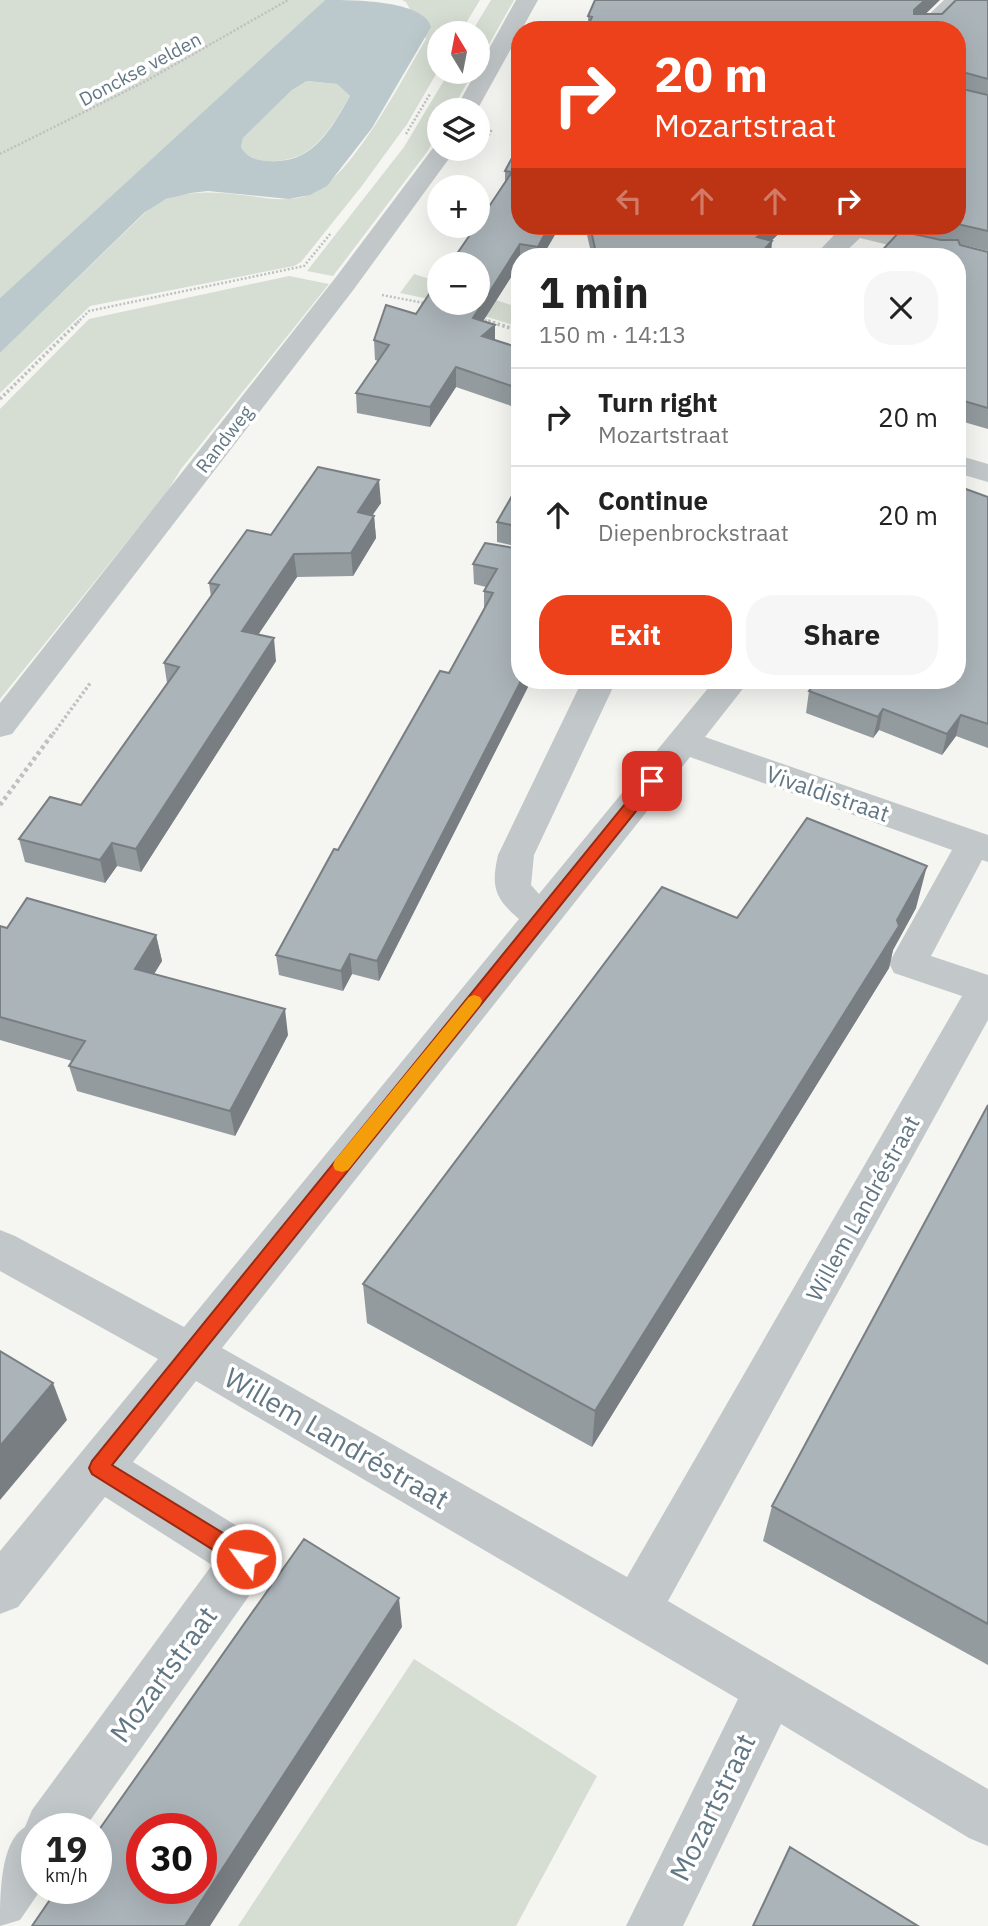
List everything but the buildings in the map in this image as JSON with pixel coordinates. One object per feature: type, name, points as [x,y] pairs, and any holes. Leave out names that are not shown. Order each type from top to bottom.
[{"type":"street","points":[[515,21],[527,0]]},
{"type":"street","points":[[934,21],[956,0]]},
{"type":"street","points":[[473,98],[511,29]]},
{"type":"street","name":"Randweg","points":[[0,726],[345,283],[435,161]]},
{"type":"street","points":[[880,235],[932,248]]},
{"type":"street","points":[[966,256],[988,262]]},
{"type":"street","points":[[966,467],[988,474]]},
{"type":"street","points":[[542,917],[515,895],[511,878],[516,855],[595,689]]},
{"type":"street","points":[[0,1590],[726,689]]},
{"type":"street","name":"Vivaldistraat","points":[[683,742],[981,847],[908,963],[987,990]]},
{"type":"street","name":"Willem Landréstraat","points":[[636,1610],[987,990]]},
{"type":"street","name":"Willem Landréstraat","points":[[0,1249],[190,1353],[636,1610],[988,1819]]},
{"type":"street","name":"Mozartstraat","points":[[63,1813],[246,1559],[99,1468]]},
{"type":"street","name":"Mozartstraat","points":[[653,1926],[771,1688]]},
{"type":"street","points":[[0,1900],[21,1871]]},
{"type":"path","name":"Donckse velden","points":[[0,154],[74,119],[181,62],[288,0]]},
{"type":"path","points":[[402,139],[431,93]]},
{"type":"path","points":[[0,399],[89,311],[304,266],[338,225]]},
{"type":"path","points":[[376,295],[427,303]]},
{"type":"path","points":[[473,316],[511,328]]},
{"type":"shaded area","points":[[0,0],[325,0],[0,298]]},
{"type":"shaded area","points":[[325,0],[386,3],[415,11],[426,18],[427,34],[372,128],[327,186],[310,195],[289,199],[208,191],[166,199],[145,212],[0,353],[0,298]],"holes":[[[307,81],[337,84],[350,96],[328,132],[298,157],[261,160],[253,158],[241,147],[243,138],[292,90]]]},
{"type":"shaded area","points":[[402,0],[480,0],[467,21],[427,21],[427,84],[430,84],[407,124],[301,262],[294,266],[90,306],[0,393],[0,353],[152,206],[176,196],[200,193],[295,199],[325,186],[342,170],[390,102],[426,39],[406,2]]},
{"type":"shaded area","points":[[491,0],[514,0],[490,43],[490,21],[478,21]]},
{"type":"shaded area","points":[[307,81],[337,84],[350,96],[327,132],[309,150],[284,160],[261,160],[247,154],[241,147],[243,138],[292,90]]},
{"type":"shaded area","points":[[442,84],[466,84],[459,98],[433,98]]},
{"type":"shaded area","points":[[427,109],[427,152],[333,276],[307,271],[404,147]]},
{"type":"shaded area","points":[[414,274],[427,278],[427,299],[400,293]]},
{"type":"shaded area","points":[[289,276],[329,284],[181,469],[167,492],[0,699],[0,409],[89,319]]},
{"type":"shaded area","points":[[490,298],[511,305],[511,324],[481,315],[490,315]]},
{"type":"shaded area","points":[[414,1659],[597,1776],[516,1926],[238,1926]]},
{"type":"slow traffic","points":[[342,1165],[474,1001]]},
{"type":"route","points":[[246,1559],[99,1468],[652,781]]}]
